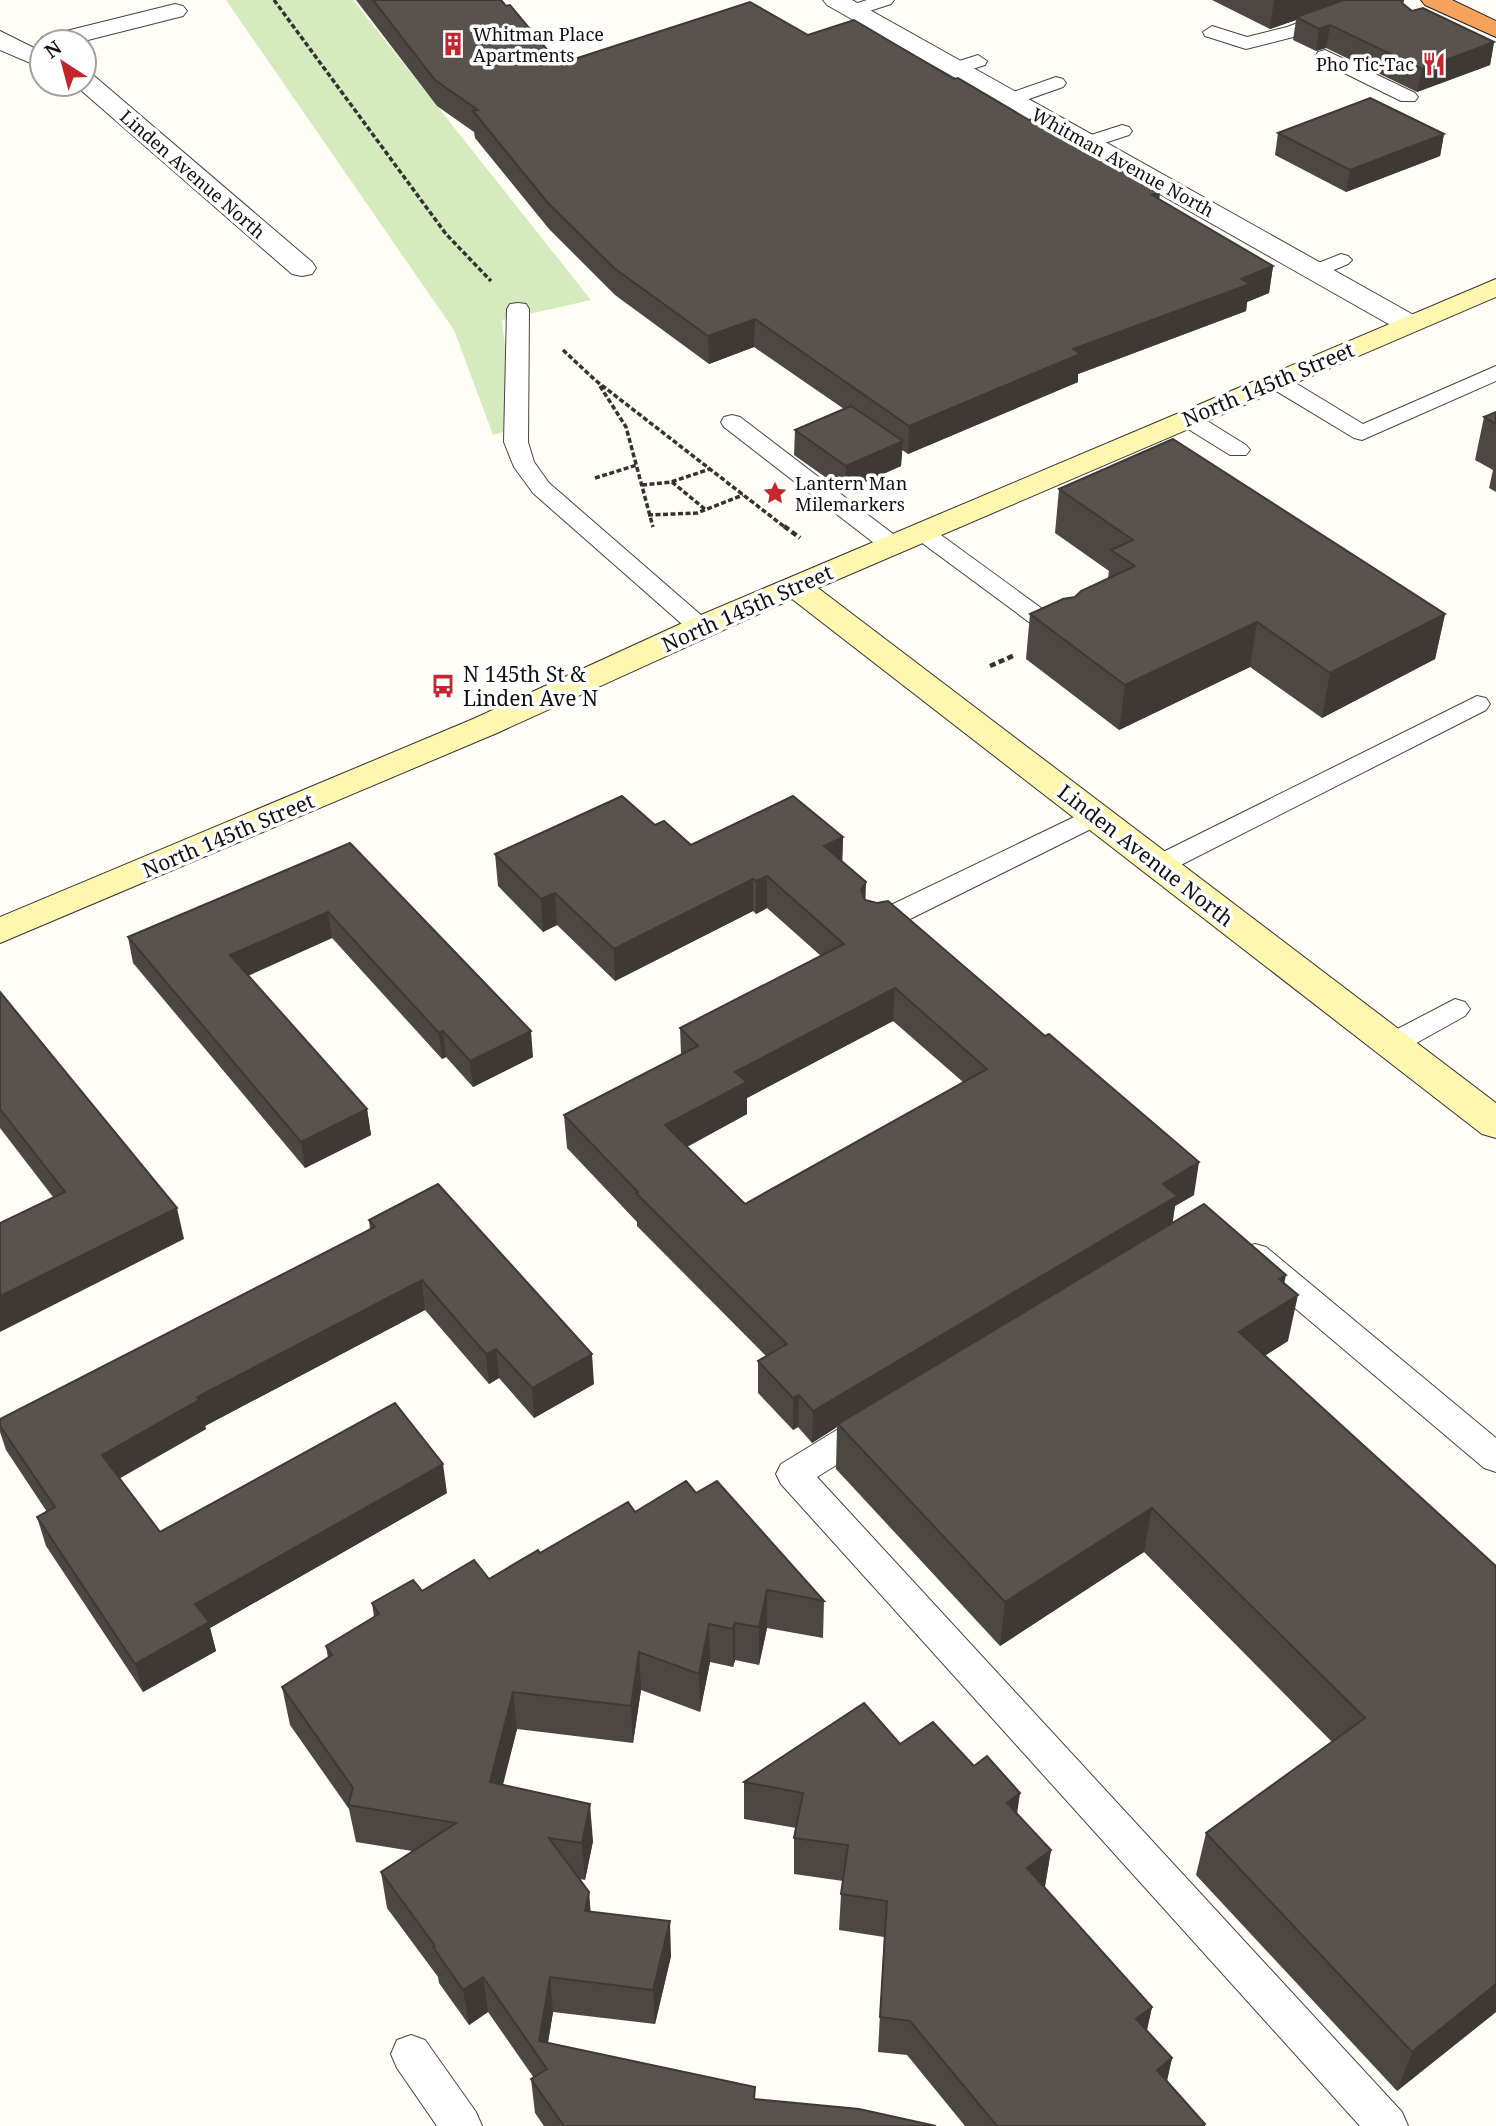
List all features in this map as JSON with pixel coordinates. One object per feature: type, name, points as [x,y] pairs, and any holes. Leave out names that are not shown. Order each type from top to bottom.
[{"type":"highway","points":[[1438,9],[1496,30]]},
{"type":"main road","name":"North 145th Street","points":[[0,931],[485,726],[700,627],[1495,288]]},
{"type":"main road","name":"Linden Avenue North","points":[[795,586],[1496,1124]]},
{"type":"street","name":"Whitman Avenue North","points":[[845,5],[968,65],[1012,99],[1409,324]]},
{"type":"street","points":[[98,30],[175,11]]},
{"type":"street","points":[[4,46],[28,44]]},
{"type":"street","points":[[4,46],[28,55]]},
{"type":"street","name":"Linden Avenue North","points":[[98,92],[302,268]]},
{"type":"lane","points":[[845,5],[885,0]]},
{"type":"lane","points":[[1212,32],[1246,43],[1294,31],[1377,0]]},
{"type":"lane","points":[[1325,56],[1408,97]]},
{"type":"lane","points":[[1012,99],[1056,83]]},
{"type":"lane","points":[[1089,142],[1122,131]]},
{"type":"lane","points":[[1315,271],[1341,260]]},
{"type":"lane","points":[[518,309],[516,442],[526,471],[549,496],[700,627]]},
{"type":"lane","points":[[1276,381],[1362,433],[1496,373]]},
{"type":"lane","points":[[1188,419],[1238,450]]},
{"type":"lane","points":[[732,422],[892,545]]},
{"type":"lane","points":[[922,532],[1061,634]]},
{"type":"lane","points":[[1158,865],[1477,704]]},
{"type":"lane","points":[[876,925],[1095,816]]},
{"type":"lane","points":[[1392,1044],[1455,1009]]},
{"type":"lane","points":[[1234,1238],[1496,1458]]},
{"type":"lane","points":[[898,1410],[793,1474],[1387,2126]]},
{"type":"lane","points":[[411,2054],[461,2126]]},
{"type":"path","points":[[274,0],[446,234],[518,309],[595,380],[807,543]]},
{"type":"path","points":[[595,380],[618,411],[637,465],[648,515],[654,529]]},
{"type":"path","points":[[604,474],[637,465]]},
{"type":"path","points":[[642,485],[671,482],[710,468]]},
{"type":"path","points":[[671,482],[706,510]]},
{"type":"path","points":[[648,515],[679,516],[706,510],[743,495]]},
{"type":"green space","points":[[226,0],[353,0],[591,300],[502,320],[515,429],[493,435],[454,330]]},
{"type":"building","points":[[373,0],[501,0],[506,6],[510,5],[559,64],[750,2],[808,35],[854,20],[954,79],[958,78],[1029,120],[1033,119],[1160,192],[1152,195],[1273,266],[1241,279],[1250,284],[1073,349],[1080,354],[909,426],[755,319],[708,336],[614,268],[548,203],[473,111],[478,110],[435,80]]},
{"type":"building","points":[[1344,0],[1403,0],[1402,3],[1412,11],[1423,8],[1494,42],[1422,69],[1330,25],[1319,29],[1296,17]]},
{"type":"building","points":[[1370,98],[1444,134],[1350,170],[1278,133]]},
{"type":"building","points":[[851,406],[903,441],[846,466],[795,430]]},
{"type":"building","points":[[1496,412],[1496,424],[1484,417]]},
{"type":"building","points":[[1173,439],[1445,614],[1330,673],[1257,622],[1125,685],[1030,614],[1063,599],[1075,597],[1081,591],[1135,566],[1111,550],[1133,540],[1059,489]]},
{"type":"building","points":[[622,796],[655,825],[664,821],[691,845],[793,796],[843,837],[824,846],[866,882],[861,890],[865,900],[877,903],[888,901],[1045,1036],[1049,1034],[1199,1162],[1163,1184],[1177,1196],[813,1411],[799,1395],[793,1398],[758,1361],[787,1344],[636,1193],[638,1192],[564,1115],[698,1046],[680,1028],[844,944],[767,876],[756,881],[753,879],[614,949],[555,893],[541,899],[495,854]],"holes":[[[895,988],[987,1069],[745,1204],[665,1125],[747,1082],[735,1072]]]},
{"type":"building","points":[[350,843],[531,1031],[470,1061],[443,1031],[439,1033],[328,912],[230,955],[367,1109],[301,1142],[128,937]]},
{"type":"building","points":[[0,992],[177,1208],[0,1296],[0,1223],[65,1192],[0,1109]]},
{"type":"building","points":[[438,1184],[592,1354],[532,1388],[496,1349],[486,1354],[422,1280],[197,1397],[199,1400],[102,1455],[160,1532],[395,1403],[443,1464],[195,1604],[209,1622],[135,1664],[37,1517],[55,1507],[0,1426],[0,1419],[375,1227],[369,1220]]},
{"type":"building","points":[[1204,1204],[1286,1275],[1279,1279],[1298,1295],[1239,1332],[1496,1566],[1496,1984],[1412,2052],[1206,1833],[1365,1718],[1152,1508],[1005,1602],[838,1424]]},
{"type":"building","points":[[686,1481],[696,1493],[717,1481],[824,1601],[767,1590],[759,1627],[735,1623],[733,1629],[709,1624],[699,1674],[639,1652],[631,1706],[513,1692],[490,1782],[590,1804],[582,1843],[549,1838],[589,1892],[585,1911],[670,1921],[653,1990],[550,1977],[539,2041],[755,2087],[754,2099],[859,2109],[936,2126],[564,2126],[531,2079],[547,2069],[483,1977],[463,1990],[433,1947],[435,1946],[381,1872],[456,1823],[348,1805],[353,1788],[282,1687],[332,1655],[326,1646],[379,1614],[372,1603],[413,1580],[422,1591],[474,1560],[489,1579],[628,1502],[635,1512]]},
{"type":"building","points":[[864,1703],[900,1744],[933,1722],[974,1766],[987,1756],[1020,1793],[1007,1803],[1051,1850],[1027,1868],[1152,2007],[1136,2019],[1172,2058],[1157,2070],[1205,2124],[997,2126],[910,2021],[880,2017],[887,1901],[841,1894],[848,1845],[794,1838],[803,1793],[744,1782]]},
{"type":"place","name":"Whitman Place Apartments","points":[[453,44]]},
{"type":"place","name":"Pho Tic-Tac","points":[[1434,64]]},
{"type":"place","name":"Lantern Man Milemarkers","points":[[775,493]]},
{"type":"place","name":"N 145th St & Linden Ave N","points":[[443,686]]}]
